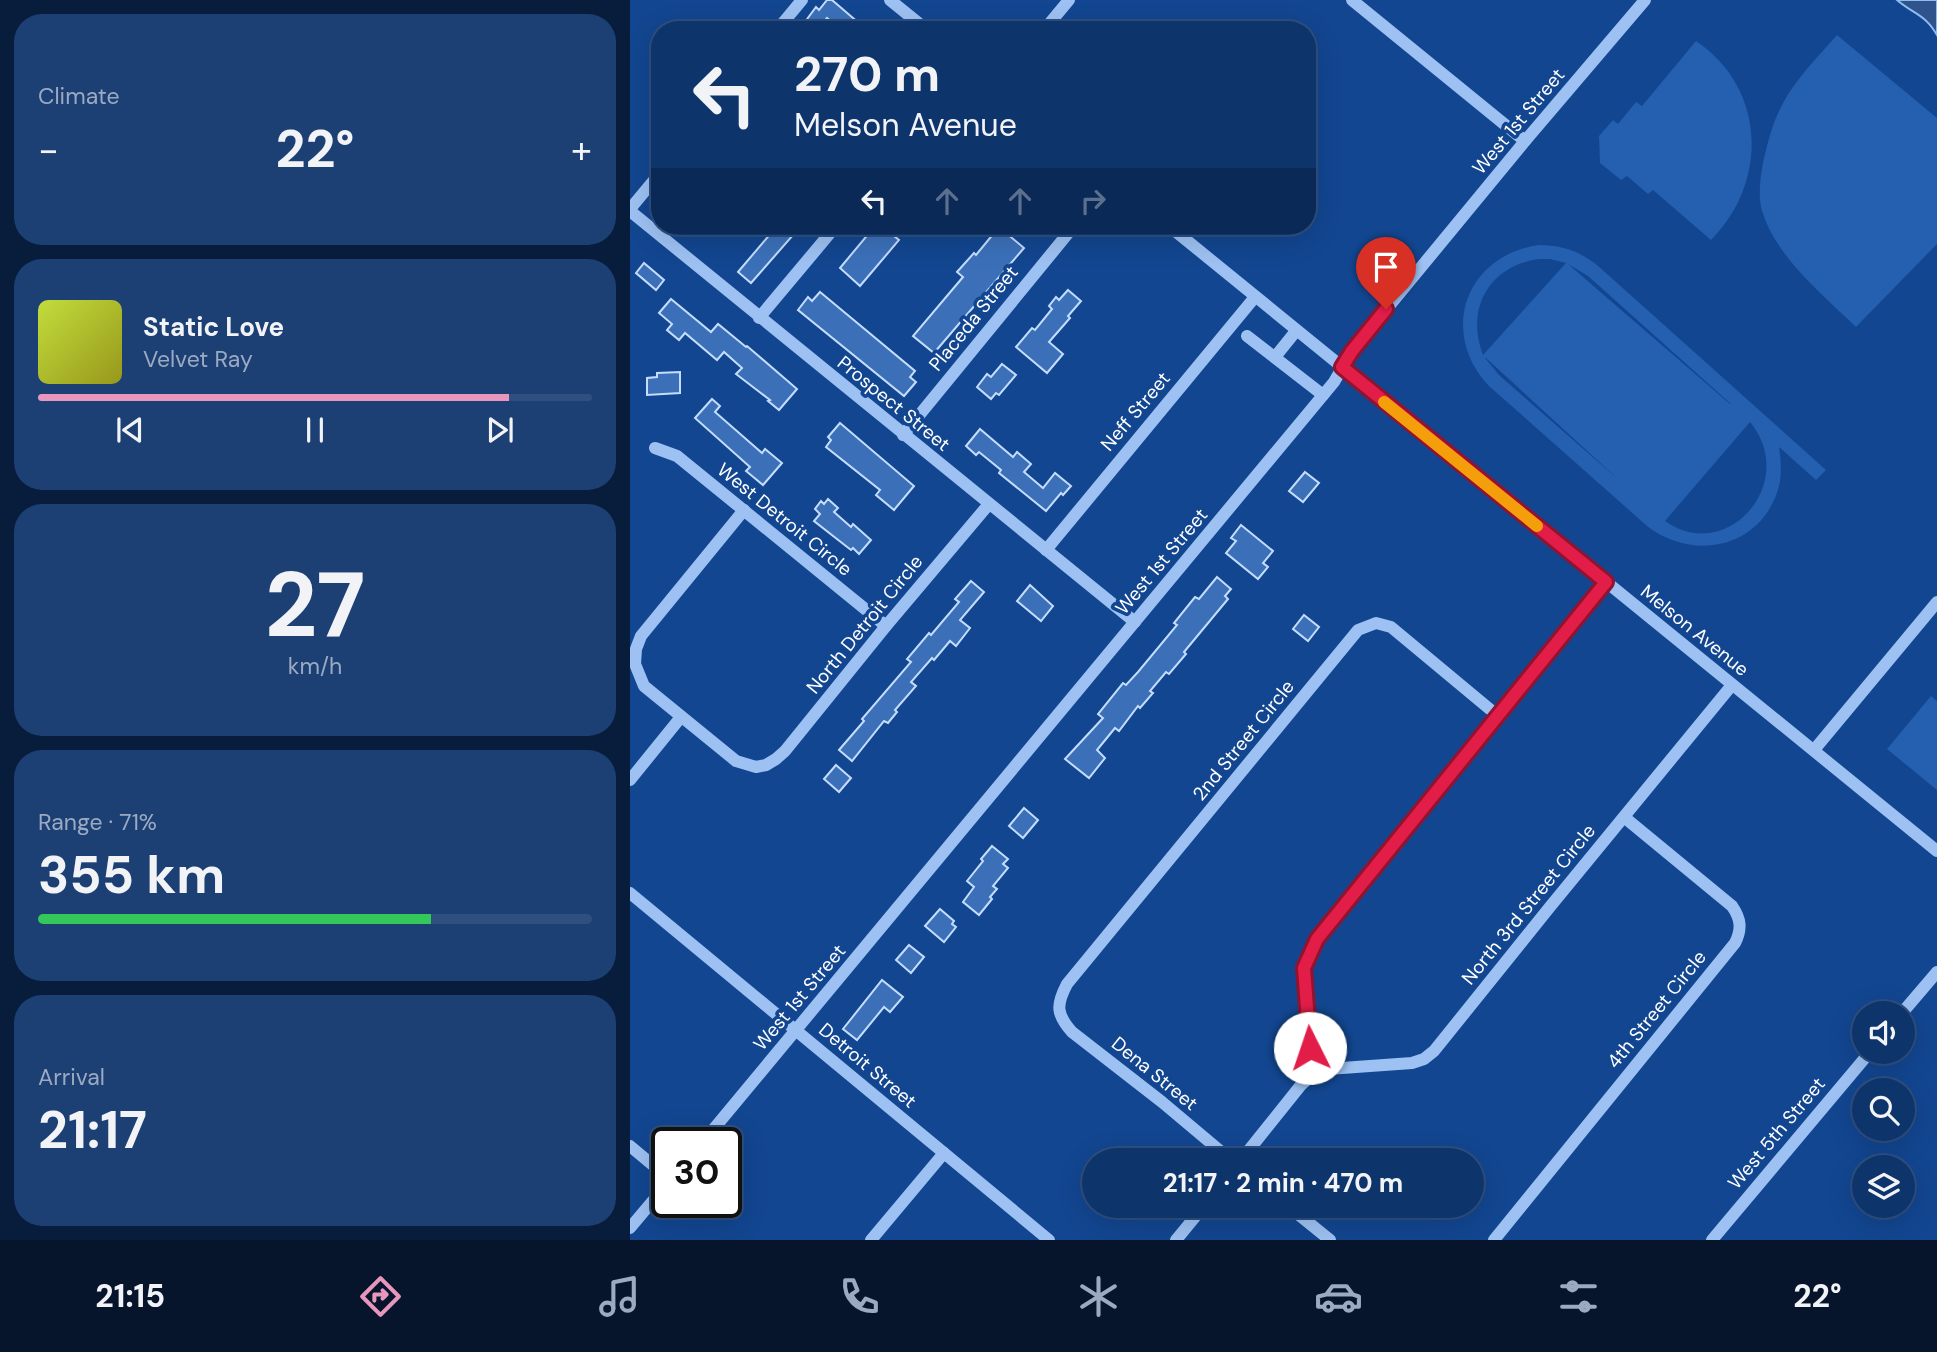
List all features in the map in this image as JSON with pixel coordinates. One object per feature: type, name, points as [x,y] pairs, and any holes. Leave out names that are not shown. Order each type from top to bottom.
[{"type":"street","points":[[784,21],[802,0]]},
{"type":"street","points":[[890,0],[916,21]]},
{"type":"street","points":[[1052,21],[1069,0]]},
{"type":"street","points":[[1352,0],[1525,141]]},
{"type":"street","name":"West 1st Street","points":[[716,1127],[1334,382],[1352,351],[1645,0]]},
{"type":"street","points":[[630,210],[651,184]]},
{"type":"street","name":"Prospect Street","points":[[630,210],[651,228]]},
{"type":"street","name":"Prospect Street","points":[[660,235],[1135,622]]},
{"type":"street","points":[[759,318],[828,235]]},
{"type":"street","name":"Placeda Street","points":[[903,435],[1067,235]]},
{"type":"street","name":"Melson Avenue","points":[[1180,235],[1937,851]]},
{"type":"street","name":"Neff Street","points":[[1046,550],[1255,297]]},
{"type":"street","points":[[1275,356],[1296,331]]},
{"type":"street","points":[[1247,336],[1323,395]]},
{"type":"street","name":"West Detroit Circle","points":[[655,448],[677,456],[886,626]]},
{"type":"street","name":"North Detroit Circle","points":[[681,718],[736,761],[756,766],[766,765],[776,759],[989,504]]},
{"type":"street","points":[[630,780],[681,718],[644,686],[635,664],[636,649],[641,636],[744,510]]},
{"type":"street","points":[[1251,1148],[1312,1075],[1304,968],[1317,939],[1606,582]]},
{"type":"street","points":[[1814,750],[1935,610]]},
{"type":"street","name":"2nd Street Circle","points":[[1059,1013],[1059,999],[1067,984],[1359,630],[1376,623],[1391,627],[1498,716]]},
{"type":"street","name":"North 3rd Street Circle","points":[[1312,1075],[1328,1069],[1412,1063],[1424,1059],[1434,1051],[1732,685]]},
{"type":"street","name":"4th Street Circle","points":[[1494,1240],[1735,943],[1740,933],[1738,914],[1732,906],[1624,817]]},
{"type":"street","name":"Detroit Street","points":[[630,893],[1049,1240]]},
{"type":"street","points":[[1912,1001],[1937,971]]},
{"type":"street","name":"Dena Street","points":[[1059,1013],[1072,1031],[1217,1148]]},
{"type":"street","name":"West 5th Street","points":[[1712,1240],[1860,1064]]},
{"type":"street","points":[[630,1146],[651,1164]]},
{"type":"street","points":[[871,1240],[944,1153]]},
{"type":"street","points":[[630,1228],[651,1203]]},
{"type":"street","points":[[1176,1240],[1194,1218]]},
{"type":"street","points":[[1302,1218],[1330,1240]]},
{"type":"shaded area","points":[[1897,0],[1937,0],[1937,35],[1923,18]]},
{"type":"shaded area","points":[[1837,35],[1937,118],[1937,244],[1856,327],[1789,259],[1769,228],[1760,200],[1763,163],[1778,114],[1799,78]]},
{"type":"shaded area","points":[[1696,41],[1719,61],[1736,84],[1747,109],[1751,136],[1750,164],[1743,191],[1730,217],[1711,240],[1653,190],[1648,194],[1627,176],[1621,180],[1600,163],[1599,136],[1613,120],[1618,124],[1636,102],[1642,106]]},
{"type":"shaded area","points":[[1547,245],[1570,250],[1590,260],[1826,470],[1816,480],[1779,447],[1780,481],[1771,507],[1758,523],[1743,535],[1725,543],[1706,546],[1686,544],[1647,526],[1489,386],[1474,365],[1465,343],[1463,320],[1468,299],[1478,280],[1493,264],[1514,252]],"holes":[[[1540,259],[1566,263],[1483,355],[1478,338],[1480,306],[1495,280],[1522,263]],[[1568,264],[1588,276],[1730,404]],[[1485,358],[1620,481],[1499,375]],[[1750,422],[1763,446],[1766,469],[1761,492],[1749,511],[1732,525],[1711,533],[1688,532],[1665,521]]]},
{"type":"shaded area","points":[[1931,696],[1937,701],[1937,790],[1887,749]]},
{"type":"building","points":[[827,0],[832,0],[856,21],[830,21],[827,18],[824,21],[806,21],[816,7],[819,10]]},
{"type":"building","points":[[769,235],[793,235],[751,283],[738,272]]},
{"type":"building","points":[[868,235],[893,235],[899,240],[860,286],[840,268]]},
{"type":"building","points":[[992,235],[1009,235],[1024,248],[934,353],[913,336],[963,277],[957,272],[974,253],[976,255]]},
{"type":"building","points":[[644,263],[664,280],[656,290],[636,273]]},
{"type":"building","points":[[1068,290],[1081,301],[1049,342],[1063,354],[1047,373],[1016,347],[1032,328],[1035,330],[1052,309],[1049,306],[1056,297],[1059,300]]},
{"type":"building","points":[[820,292],[915,371],[910,377],[916,382],[904,396],[798,310],[808,297],[812,301]]},
{"type":"building","points":[[671,299],[711,332],[718,324],[797,389],[779,410],[736,374],[742,368],[724,352],[717,360],[685,333],[679,340],[667,330],[672,324],[659,313]]},
{"type":"building","points":[[1002,364],[1016,375],[999,395],[996,393],[991,399],[977,387],[987,374],[991,377]]},
{"type":"building","points":[[680,372],[680,393],[647,395],[647,378],[657,377],[657,373]]},
{"type":"building","points":[[712,399],[720,406],[715,412],[762,453],[765,449],[782,463],[763,485],[746,471],[750,467],[695,418]]},
{"type":"building","points":[[840,423],[914,486],[894,510],[876,495],[880,490],[826,447],[831,440],[828,437]]},
{"type":"building","points":[[980,429],[1013,457],[1017,452],[1031,464],[1024,472],[1043,488],[1055,473],[1071,486],[1063,495],[1061,493],[1046,511],[999,473],[1001,470],[979,452],[976,455],[966,446]]},
{"type":"building","points":[[1305,472],[1319,483],[1303,502],[1289,491]]},
{"type":"building","points":[[828,499],[838,508],[834,512],[871,540],[859,554],[814,521],[820,514],[815,509],[821,501],[824,504]]},
{"type":"building","points":[[1241,525],[1273,551],[1263,563],[1268,567],[1258,579],[1226,553],[1236,541],[1231,538]]},
{"type":"building","points":[[1217,577],[1231,589],[1225,596],[1228,599],[1184,652],[1186,654],[1150,691],[1153,693],[1140,708],[1138,706],[1119,731],[1115,728],[1097,750],[1105,758],[1089,778],[1065,759],[1103,718],[1098,714],[1123,683],[1126,685],[1138,672],[1177,625],[1174,623],[1195,597],[1199,599]]},
{"type":"building","points":[[971,581],[984,592],[960,620],[970,628],[956,646],[950,641],[934,660],[932,658],[911,682],[916,686],[895,710],[897,712],[888,723],[884,721],[852,761],[839,750],[911,662],[907,659],[959,602],[955,599]]},
{"type":"building","points":[[1030,585],[1053,606],[1041,621],[1017,601]]},
{"type":"building","points":[[1304,615],[1319,627],[1308,641],[1293,629]]},
{"type":"building","points":[[836,765],[851,778],[839,792],[824,779]]},
{"type":"building","points":[[1024,808],[1038,820],[1023,838],[1009,826]]},
{"type":"building","points":[[992,846],[1008,859],[1003,864],[1008,868],[993,886],[997,889],[979,915],[963,902],[974,887],[967,881]]},
{"type":"building","points":[[940,909],[954,921],[952,924],[956,927],[944,942],[925,926]]},
{"type":"building","points":[[909,945],[924,957],[911,973],[896,960]]},
{"type":"building","points":[[882,980],[903,997],[890,1012],[884,1007],[857,1040],[843,1029]]},
{"type":"slow traffic","points":[[1384,402],[1537,526]]},
{"type":"route","points":[[1310,1048],[1304,968],[1317,939],[1606,582],[1342,367],[1386,309]]}]
